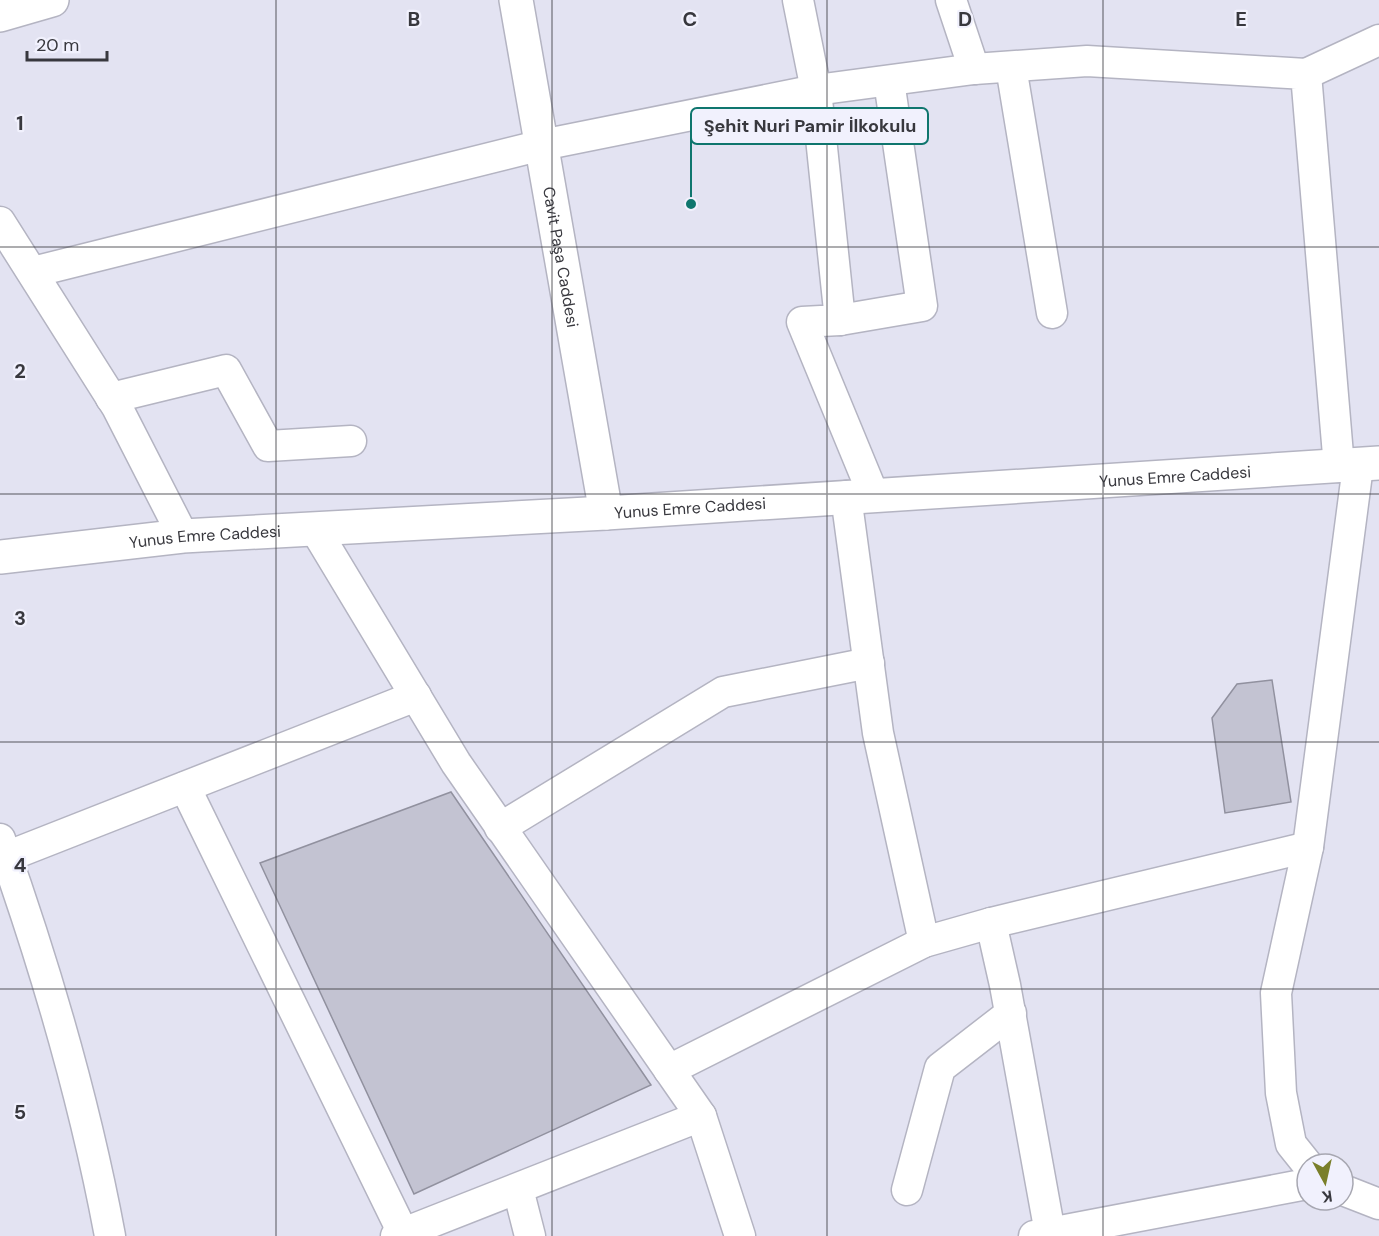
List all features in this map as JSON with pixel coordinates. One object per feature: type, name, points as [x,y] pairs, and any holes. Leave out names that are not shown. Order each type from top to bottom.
[{"type":"street","points":[[0,15],[52,0]]},
{"type":"street","name":"Cavit Paşa Caddesi","points":[[516,0],[606,513]]},
{"type":"street","points":[[798,0],[816,90],[840,320]]},
{"type":"street","points":[[951,0],[974,69]]},
{"type":"street","points":[[33,272],[542,145],[816,90],[974,69],[1087,61],[1306,74],[1379,40]]},
{"type":"street","points":[[1011,67],[1052,313]]},
{"type":"street","points":[[1297,1152],[1291,1144],[1281,1093],[1276,993],[1308,848],[1359,465],[1306,74]]},
{"type":"street","points":[[889,81],[922,306],[840,320],[802,322],[859,495],[869,663],[878,733],[924,942]]},
{"type":"street","points":[[0,222],[111,398],[183,536]]},
{"type":"street","points":[[111,398],[226,370],[268,446],[351,441]]},
{"type":"street","name":"Yunus Emre Caddesi","points":[[0,557],[183,536],[606,513],[859,495],[1359,465]]},
{"type":"street","points":[[315,529],[416,696],[500,828],[701,1116],[740,1236]]},
{"type":"street","points":[[500,828],[723,692],[869,663]]},
{"type":"street","points":[[110,1236],[93,1143],[3,848],[185,787],[416,696]]},
{"type":"street","points":[[185,787],[400,1235],[701,1116]]},
{"type":"street","points":[[669,1070],[924,942],[991,923],[1308,848]]},
{"type":"street","points":[[991,923],[1011,1013],[1042,1234],[1295,1186]]},
{"type":"street","points":[[907,1190],[940,1068],[1011,1013]]},
{"type":"street","points":[[518,1189],[530,1236]]},
{"type":"street","points":[[1355,1195],[1379,1204]]},
{"type":"building","points":[[1272,680],[1291,802],[1225,813],[1212,718],[1237,684]]},
{"type":"building","points":[[451,792],[651,1085],[414,1194],[260,863]]},
{"type":"place","name":"Şehit Nuri Pamir İlkokulu","points":[[691,204]]}]
